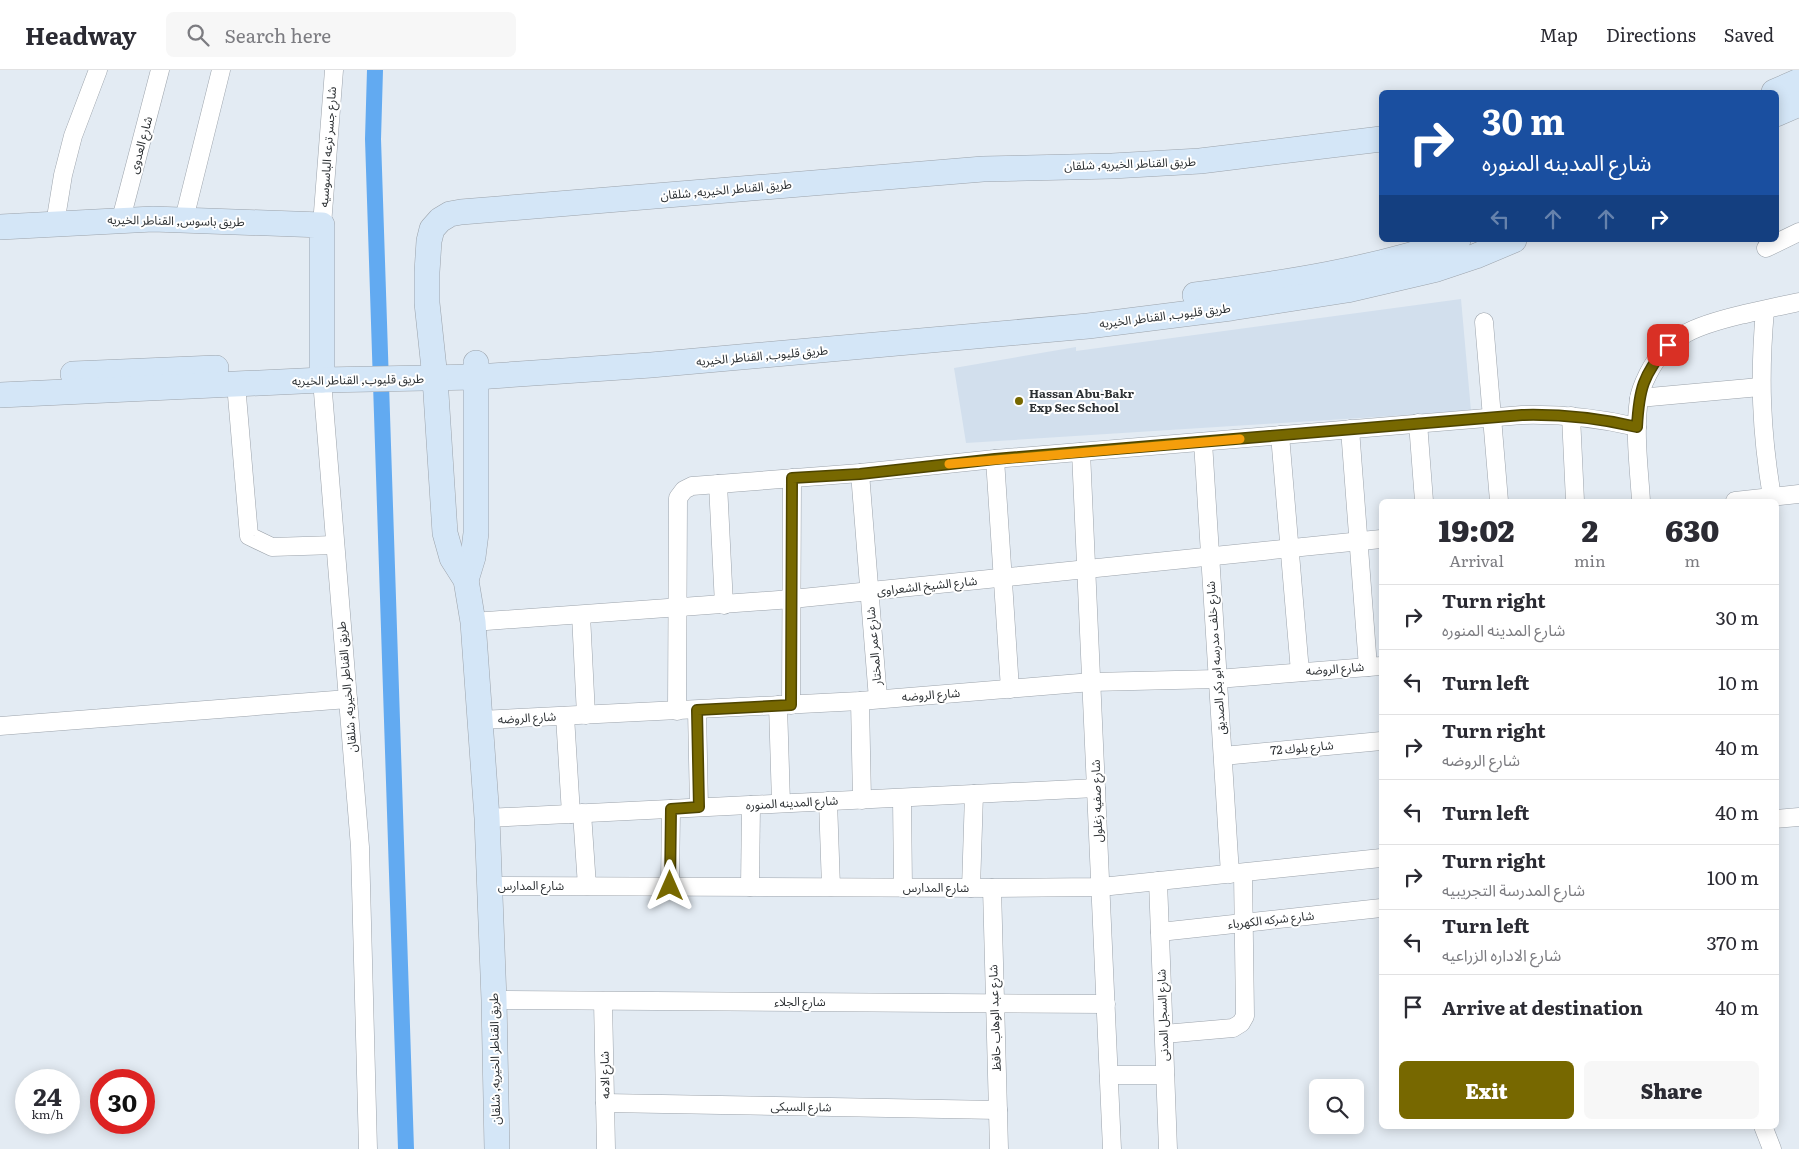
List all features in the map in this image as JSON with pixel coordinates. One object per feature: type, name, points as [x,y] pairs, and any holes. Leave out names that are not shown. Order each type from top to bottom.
[{"type":"street","points":[[55,224],[63,175],[73,136],[98,70]]},
{"type":"street","name":"شارع العدوى","points":[[121,219],[160,70]]},
{"type":"street","points":[[184,219],[221,70]]},
{"type":"street","name":"شارع جسر ترعه الباسوسيه","points":[[322,225],[334,70]]},
{"type":"street","points":[[1779,90],[1799,81]]},
{"type":"street","points":[[1779,113],[1799,104]]},
{"type":"street","name":"طريق القناطر الخيريه, شلقان","points":[[497,1149],[494,1000],[487,818],[473,622],[466,580],[452,558],[445,533],[425,372],[429,241],[432,229],[440,220],[450,214],[984,169],[1112,166],[1200,161],[1379,139]]},
{"type":"street","name":"طريق باسوس, القناطر الخيريه","points":[[0,228],[121,219],[184,219],[322,225]]},
{"type":"street","name":"طريق القناطر الخيريه, شلقان","points":[[322,225],[322,373],[360,847],[368,1149]]},
{"type":"street","points":[[1779,242],[1799,232]]},
{"type":"street","name":"طريق قليوب, القناطر الخيريه","points":[[1229,299],[1387,262],[1452,242]]},
{"type":"street","name":"طريق قليوب, القناطر الخيريه","points":[[0,378],[171,369],[322,373],[425,372],[670,364],[1087,318],[1229,299],[1347,290],[1437,269],[1509,242]]},
{"type":"street","points":[[1766,248],[1778,242]]},
{"type":"street","points":[[1641,499],[1637,427],[1639,398],[1653,363],[1668,345],[1687,331],[1709,322],[1799,302]]},
{"type":"street","points":[[1764,310],[1760,388],[1762,424],[1772,497]]},
{"type":"street","points":[[1484,322],[1499,499]]},
{"type":"street","name":"طريق القناطر الخيريه, شلقان","points":[[466,580],[473,557],[476,533],[476,370]]},
{"type":"street","name":"طريق قليوب, القناطر الخيريه","points":[[0,396],[236,384],[322,373]]},
{"type":"street","points":[[236,384],[249,536],[272,547],[335,545]]},
{"type":"street","points":[[1639,398],[1760,388]]},
{"type":"street","points":[[677,711],[678,498],[688,487],[860,474],[995,459],[1522,415],[1570,416],[1637,427]]},
{"type":"street","points":[[1570,416],[1575,499]]},
{"type":"street","points":[[1418,424],[1424,499]]},
{"type":"street","points":[[1350,429],[1358,541],[1374,666]]},
{"type":"street","points":[[1280,435],[1300,672]]},
{"type":"street","name":"شارع خلف مدرسه ابو بكر الصديق","points":[[1164,1034],[1232,1028],[1241,1023],[1245,1016],[1244,923],[1223,756],[1203,442]]},
{"type":"street","name":"شارع صفيه زغلول","points":[[1082,452],[1112,1149]]},
{"type":"street","points":[[995,459],[1010,689]]},
{"type":"street","name":"شارع عمر المختار","points":[[860,474],[878,699]]},
{"type":"street","points":[[782,803],[785,705],[792,599],[792,478]]},
{"type":"street","points":[[718,484],[724,605]]},
{"type":"street","points":[[1754,499],[1799,494]]},
{"type":"street","name":"شارع الشيخ الشعراوى","points":[[473,622],[724,605],[869,592],[1379,539]]},
{"type":"street","points":[[581,615],[586,715]]},
{"type":"street","name":"شارع الروضه","points":[[480,720],[860,701],[1092,682],[1217,679],[1374,666]]},
{"type":"street","points":[[0,726],[348,699]]},
{"type":"street","name":"شارع عمر المختار","points":[[860,701],[862,800]]},
{"type":"street","points":[[697,710],[699,807]]},
{"type":"street","points":[[565,716],[586,886]]},
{"type":"street","name":"شارع بلوك 72","points":[[1223,756],[1379,741]]},
{"type":"street","name":"شارع المدينه المنوره","points":[[487,818],[1096,788]]},
{"type":"street","points":[[971,888],[974,794]]},
{"type":"street","points":[[902,798],[903,888]]},
{"type":"street","points":[[828,801],[831,887]]},
{"type":"street","points":[[750,887],[751,805]]},
{"type":"street","points":[[670,886],[671,809]]},
{"type":"street","points":[[1779,819],[1799,817]]},
{"type":"street","name":"شارع المدارس","points":[[490,886],[1101,887],[1379,858]]},
{"type":"street","name":"شارع السجل المدنى","points":[[1158,881],[1168,1149]]},
{"type":"street","name":"شارع عبد الوهاب حافظ","points":[[992,888],[999,1149]]},
{"type":"street","name":"شارع شركه الكهرباء","points":[[1160,932],[1379,908]]},
{"type":"street","name":"شارع الجلاء","points":[[494,1000],[1106,1004]]},
{"type":"street","name":"شارع الامه","points":[[604,1001],[606,1149]]},
{"type":"street","points":[[1109,1075],[1165,1075]]},
{"type":"street","name":"شارع السبكى","points":[[605,1103],[998,1110]]},
{"type":"street","points":[[1764,1129],[1772,1149]]},
{"type":"shaded area","points":[[1461,299],[1471,411],[966,443],[954,368],[1076,347],[1076,351]]},
{"type":"waterway","points":[[375,70],[373,139],[406,1149]]},
{"type":"slow traffic","points":[[949,464],[1240,439]]},
{"type":"place","name":"Hassan Abu-Bakr Exp Sec School","points":[[1019,401]]},
{"type":"route","points":[[670,886],[671,809],[699,807],[697,710],[791,705],[792,478],[860,474],[995,459],[1522,415],[1579,416],[1637,427],[1639,398],[1643,384],[1653,363],[1668,345]]}]
